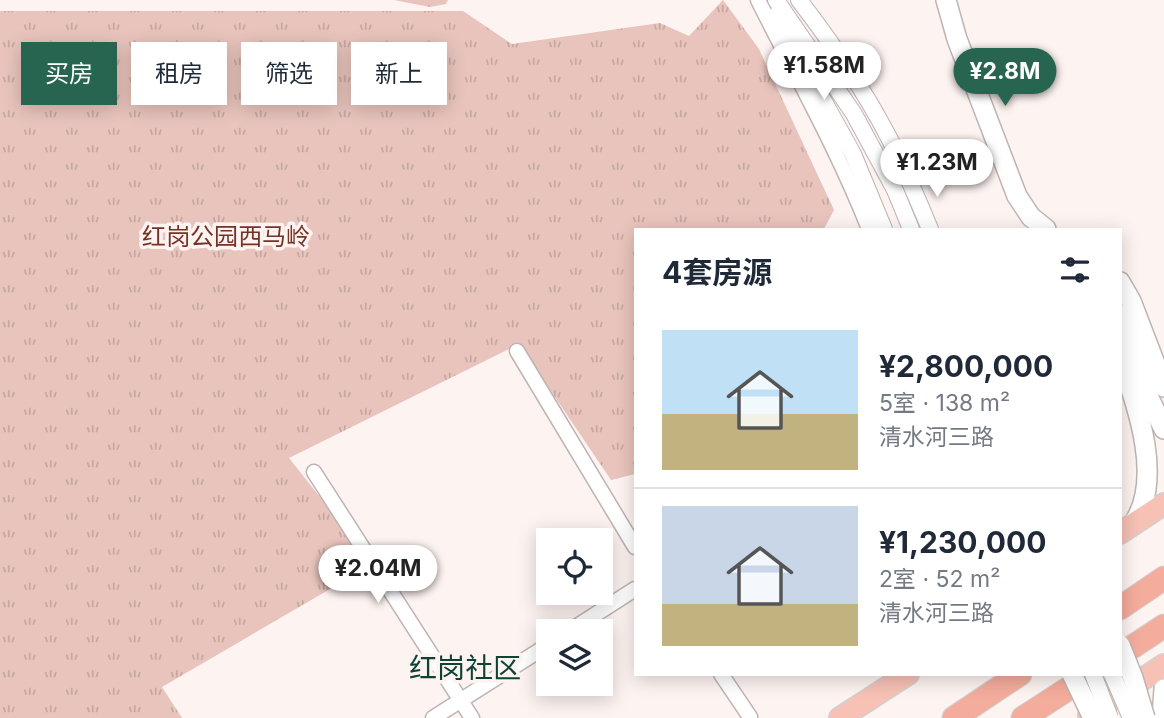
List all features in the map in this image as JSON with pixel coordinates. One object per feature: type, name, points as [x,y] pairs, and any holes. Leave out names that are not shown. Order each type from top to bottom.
[{"type":"highway","points":[[1122,607],[1164,579]]},
{"type":"highway","points":[[1122,654],[1164,626]]},
{"type":"highway","points":[[954,718],[1017,676]]},
{"type":"highway","points":[[1023,718],[1089,676]]},
{"type":"main road","points":[[946,0],[957,38],[1017,196],[1031,217],[1045,228]]},
{"type":"main road","points":[[1122,285],[1131,301],[1164,387]]},
{"type":"main road","points":[[1122,321],[1146,392],[1164,429]]},
{"type":"main road","points":[[1122,363],[1148,438],[1149,455],[1147,502],[1142,513],[1126,529]]},
{"type":"main road","points":[[1126,529],[1164,504]]},
{"type":"main road","points":[[1122,650],[1145,718]]},
{"type":"main road","points":[[1084,718],[1164,665]]},
{"type":"main road","points":[[840,718],[905,676]]},
{"type":"main road","points":[[1073,676],[1093,718]]},
{"type":"main road","points":[[1162,718],[1164,689]]},
{"type":"street","points":[[758,0],[830,138],[869,228]]},
{"type":"street","points":[[769,0],[853,154],[884,228]]},
{"type":"street","points":[[776,0],[854,114],[895,190],[911,228]]},
{"type":"street","points":[[799,0],[869,101],[930,228]]},
{"type":"street","points":[[517,351],[634,545]]},
{"type":"street","points":[[314,472],[472,718]]},
{"type":"street","points":[[588,619],[634,590]]},
{"type":"street","points":[[433,718],[536,653]]},
{"type":"street","points":[[721,676],[750,717]]},
{"type":"street","points":[[1093,676],[1110,718]]},
{"type":"street","points":[[1113,676],[1131,718]]},
{"type":"green space","points":[[394,0],[448,0],[446,4],[430,7]]},
{"type":"green space","name":"红岗公园西马岭","points":[[723,0],[759,49],[834,210],[825,228],[634,228],[634,474],[611,480],[519,344],[289,458],[373,564],[162,687],[182,718],[0,718],[0,11],[463,11],[512,44],[660,23],[689,36]]},
{"type":"district","name":"红岗社区","points":[[465,668]]}]
